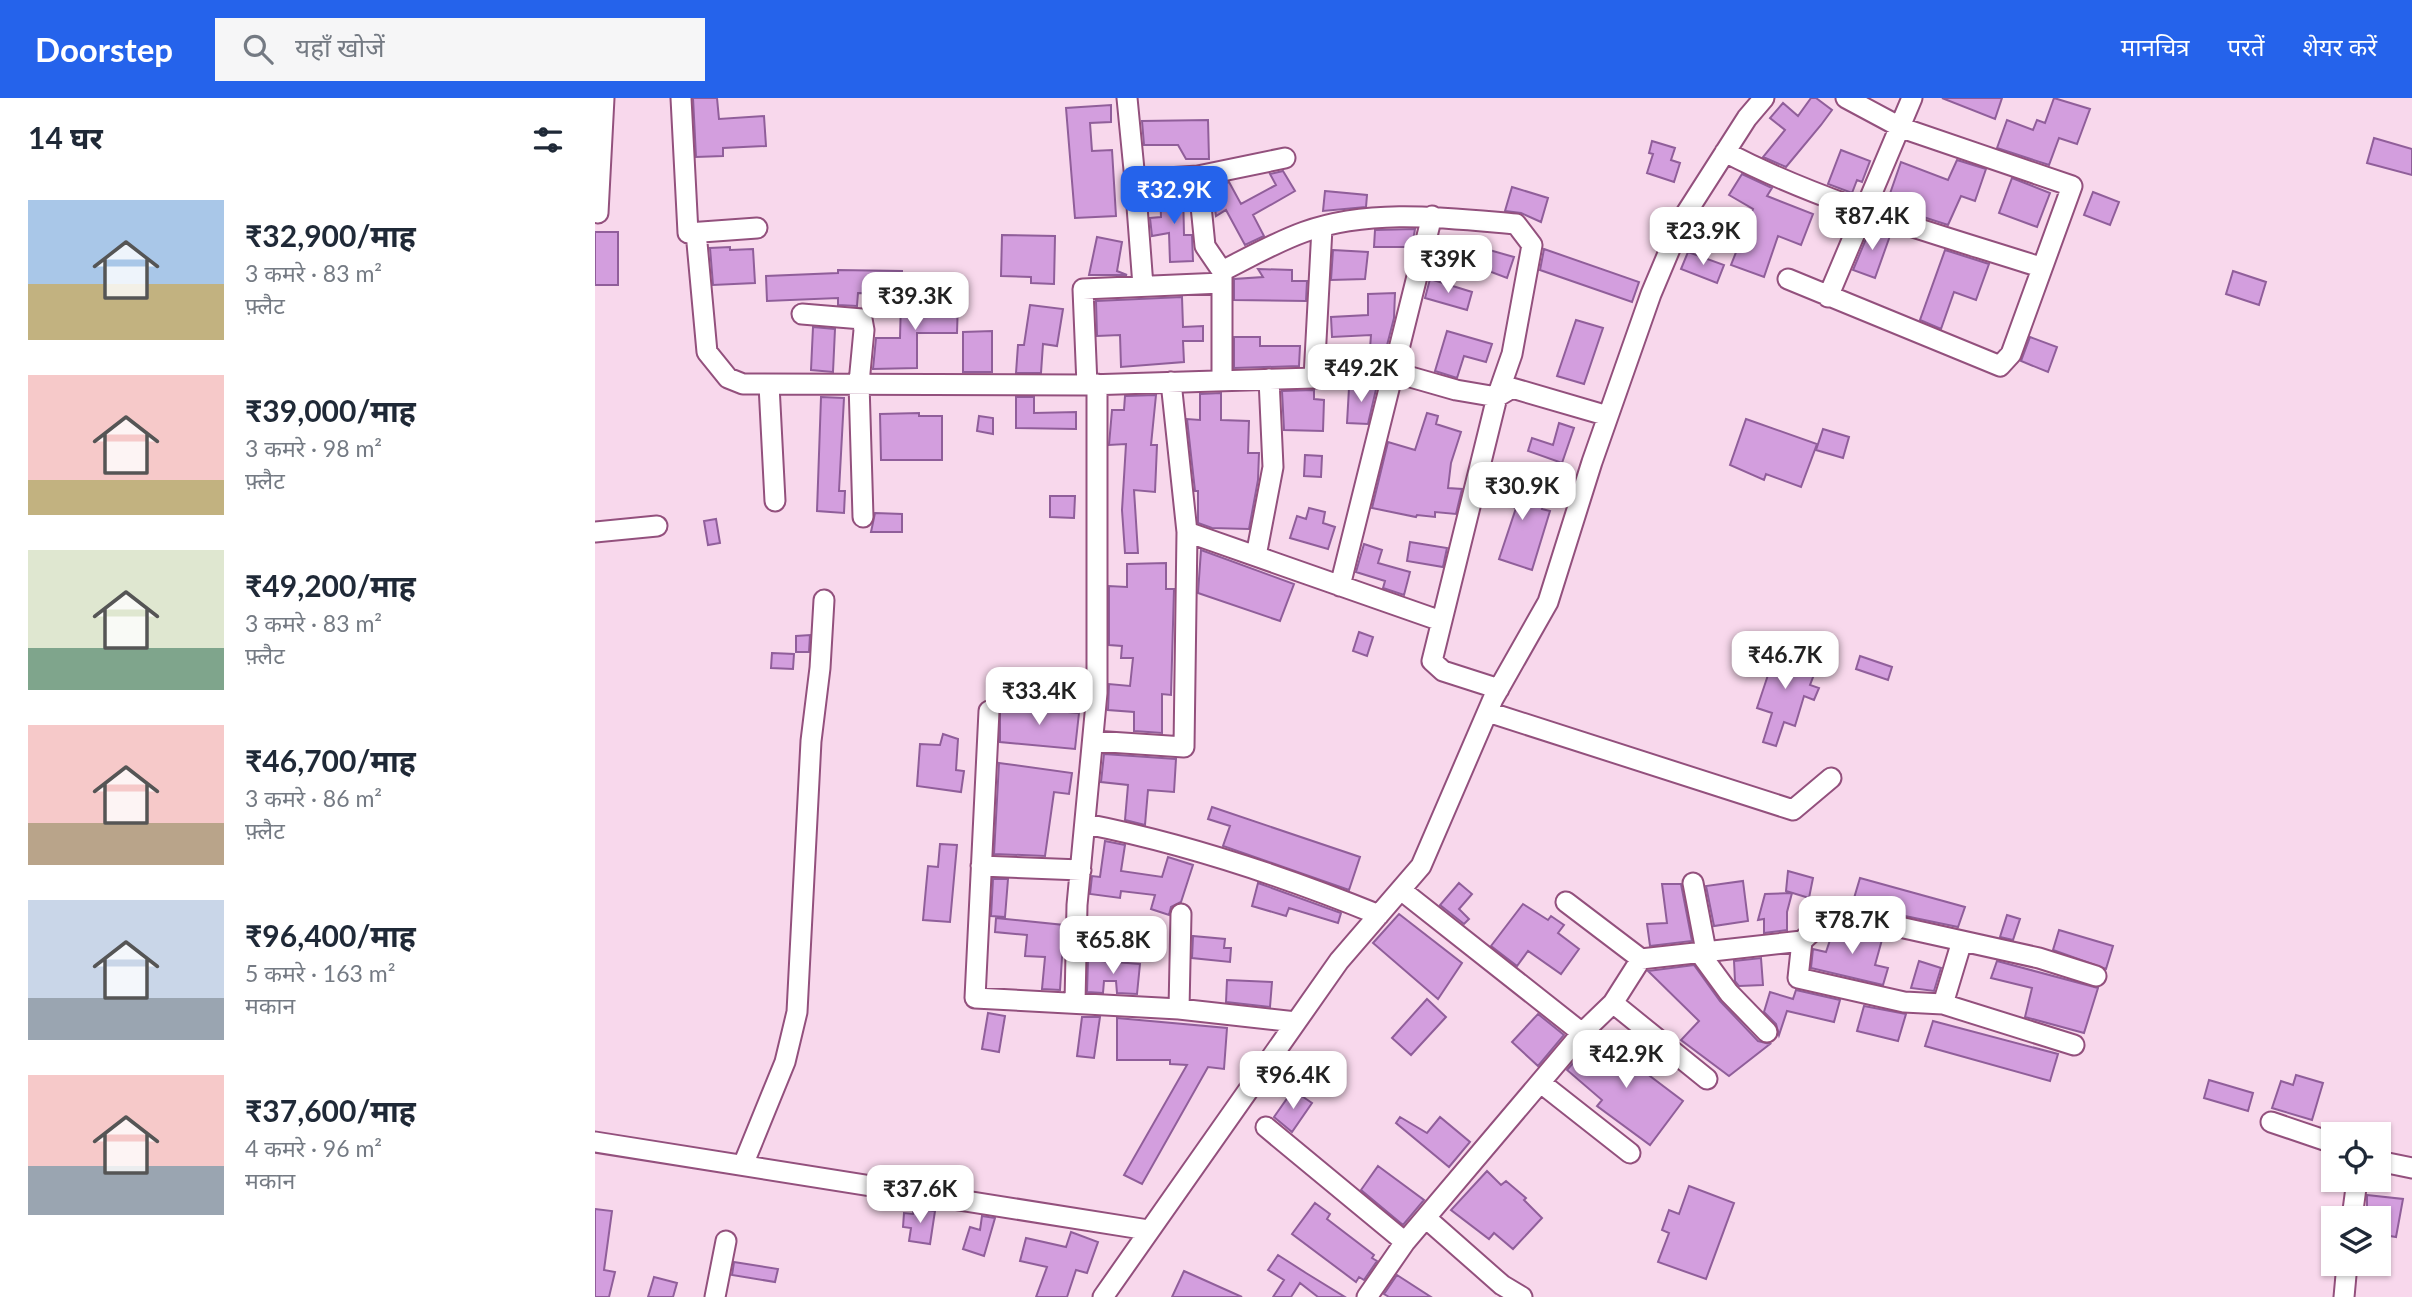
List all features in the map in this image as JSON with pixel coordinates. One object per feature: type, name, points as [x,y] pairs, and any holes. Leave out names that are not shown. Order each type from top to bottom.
[{"type":"street","points":[[599,213],[604,98]]},
{"type":"street","points":[[681,98],[688,233],[757,228]]},
{"type":"street","points":[[1127,98],[1143,286]]},
{"type":"street","points":[[1103,1297],[1339,961],[1421,866],[1499,689],[1548,602],[1608,416],[1651,294],[1683,218],[1725,152],[1764,98]]},
{"type":"street","points":[[1788,279],[2000,366],[2011,354],[2040,267],[2072,186],[1902,128],[1846,98]]},
{"type":"street","points":[[1828,297],[1902,128],[1912,98]]},
{"type":"street","points":[[1725,152],[1769,174],[1866,212],[2040,267]]},
{"type":"street","points":[[1135,180],[1198,176],[1285,158]]},
{"type":"street","points":[[1198,176],[1205,246],[1221,277],[1222,381]]},
{"type":"street","points":[[1075,1003],[1081,870],[1093,741],[1098,599],[1092,384],[1083,289],[1143,286],[1221,277],[1304,231],[1367,219],[1432,216],[1516,224],[1532,245],[1512,354],[1497,397],[1431,662],[1443,671],[1499,689]]},
{"type":"street","points":[[1340,586],[1432,216]]},
{"type":"street","points":[[1314,378],[1322,228]]},
{"type":"street","points":[[696,232],[707,352],[716,368],[728,378],[743,384],[1092,384],[1314,378],[1393,372],[1456,390],[1497,397],[1512,388],[1608,416]]},
{"type":"street","points":[[802,314],[862,319],[864,330],[859,383],[863,517]]},
{"type":"street","points":[[1256,556],[1273,467],[1269,379]]},
{"type":"street","points":[[1093,741],[1184,747],[1187,532],[1171,382]]},
{"type":"street","points":[[769,385],[775,501]]},
{"type":"street","points":[[595,532],[657,526]]},
{"type":"street","points":[[1187,532],[1441,621]]},
{"type":"street","points":[[743,1165],[785,1062],[797,1012],[811,741],[820,668],[824,600]]},
{"type":"street","points":[[989,711],[975,998],[1179,1009],[1296,1022]]},
{"type":"street","points":[[1488,712],[1793,810],[1831,778]]},
{"type":"street","points":[[1086,824],[1155,838],[1287,878],[1379,915]]},
{"type":"street","points":[[981,866],[1081,870]]},
{"type":"street","points":[[1693,883],[1703,952],[1729,993],[1767,1032]]},
{"type":"street","points":[[1401,890],[1582,1033]]},
{"type":"street","points":[[1566,902],[1641,959],[1802,941],[1830,915],[1859,918],[2039,958],[2096,976]]},
{"type":"street","points":[[1179,1009],[1181,914]]},
{"type":"street","points":[[1802,941],[1798,978],[1904,1002],[1943,1004],[2074,1045]]},
{"type":"street","points":[[1943,1004],[1962,941]]},
{"type":"street","points":[[1367,1297],[1405,1242],[1582,1033],[1613,1003],[1641,959]]},
{"type":"street","points":[[1613,1003],[1707,1079]]},
{"type":"street","points":[[1541,1083],[1630,1153]]},
{"type":"street","points":[[2271,1122],[2321,1139]]},
{"type":"street","points":[[1266,1127],[1405,1242]]},
{"type":"street","points":[[595,1142],[1148,1230]]},
{"type":"street","points":[[2391,1164],[2412,1168]]},
{"type":"street","points":[[1427,1219],[1502,1285],[1522,1297]]},
{"type":"street","points":[[715,1297],[726,1241]]},
{"type":"street","points":[[2344,1297],[2346,1276]]},
{"type":"building","points":[[693,98],[717,98],[719,119],[764,116],[766,146],[723,148],[723,156],[696,157]]},
{"type":"building","points":[[1811,98],[1816,98],[1832,110],[1821,125],[1786,167],[1763,157],[1785,130],[1770,118],[1783,103],[1798,116]]},
{"type":"building","points":[[1942,98],[2002,98],[1995,119]]},
{"type":"building","points":[[2054,98],[2090,109],[2077,144],[2059,138],[2049,165],[1997,148],[2007,120],[2033,130],[2037,120],[2045,123]]},
{"type":"building","points":[[1111,105],[1111,122],[1090,123],[1092,151],[1112,150],[1116,216],[1075,218],[1066,108]]},
{"type":"building","points":[[1208,120],[1209,159],[1186,159],[1178,145],[1144,145],[1142,121]]},
{"type":"building","points":[[2374,138],[2412,149],[2412,175],[2367,163]]},
{"type":"building","points":[[1652,141],[1675,148],[1671,160],[1680,163],[1674,182],[1647,173],[1653,154],[1649,153]]},
{"type":"building","points":[[1841,150],[1870,161],[1862,182],[1857,180],[1852,193],[1828,184]]},
{"type":"building","points":[[1957,160],[1986,169],[1975,201],[1961,196],[1948,225],[1886,205],[1901,162],[1948,180]]},
{"type":"building","points":[[1283,171],[1295,191],[1253,215],[1264,236],[1245,245],[1226,210],[1216,216],[1212,188],[1229,182],[1241,204],[1276,185],[1270,174]]},
{"type":"building","points":[[1742,174],[1772,188],[1767,196],[1813,214],[1801,245],[1778,236],[1764,277],[1731,265],[1753,209],[1729,195]]},
{"type":"building","points":[[2012,178],[2050,193],[2037,227],[1999,213]]},
{"type":"building","points":[[1512,187],[1548,198],[1541,222],[1521,213],[1505,211]]},
{"type":"building","points":[[1183,189],[1184,235],[1192,235],[1193,261],[1170,262],[1169,233],[1152,236],[1150,218],[1161,217],[1160,191]]},
{"type":"building","points":[[1325,191],[1367,195],[1366,207],[1323,211]]},
{"type":"building","points":[[2093,192],[2119,202],[2110,225],[2084,215]]},
{"type":"building","points":[[1871,227],[1891,233],[1875,278],[1853,270]]},
{"type":"building","points":[[1415,229],[1412,247],[1374,247],[1375,230]]},
{"type":"building","points":[[595,232],[618,232],[618,285],[595,285]]},
{"type":"building","points":[[1002,235],[1055,236],[1054,284],[1031,283],[1031,277],[1001,276]]},
{"type":"building","points":[[1440,236],[1514,257],[1507,278],[1436,251]]},
{"type":"building","points":[[1097,237],[1122,242],[1117,271],[1127,275],[1089,275]]},
{"type":"building","points":[[730,247],[730,250],[753,249],[755,283],[713,285],[710,248]]},
{"type":"building","points":[[1544,249],[1639,282],[1632,302],[1540,270]]},
{"type":"building","points":[[1333,250],[1368,252],[1365,279],[1331,280]]},
{"type":"building","points":[[1945,250],[1989,264],[1976,300],[1954,292],[1941,329],[1920,320]]},
{"type":"building","points":[[1688,252],[1724,265],[1717,283],[1681,269]]},
{"type":"building","points":[[1258,269],[1292,270],[1292,281],[1307,281],[1306,301],[1234,300],[1234,279],[1263,277]]},
{"type":"building","points":[[838,270],[902,271],[902,294],[858,293],[857,306],[838,305],[838,298],[767,301],[766,276],[838,273]]},
{"type":"building","points":[[2233,271],[2266,282],[2259,305],[2226,294]]},
{"type":"building","points":[[1430,279],[1472,292],[1467,310],[1425,298]]},
{"type":"building","points":[[1395,293],[1394,318],[1383,361],[1369,362],[1371,335],[1332,337],[1331,317],[1368,315],[1368,294]]},
{"type":"building","points":[[1182,297],[1183,327],[1203,326],[1203,341],[1183,341],[1184,362],[1121,367],[1120,335],[1097,336],[1096,301]]},
{"type":"building","points":[[901,300],[958,301],[957,333],[917,333],[917,368],[873,369],[876,338],[900,338]]},
{"type":"building","points":[[1030,305],[1063,309],[1057,346],[1043,344],[1041,373],[1016,373],[1018,345],[1024,345]]},
{"type":"building","points":[[1576,320],[1603,328],[1584,384],[1557,376]]},
{"type":"building","points":[[813,327],[835,329],[833,372],[811,370]]},
{"type":"building","points":[[992,331],[992,372],[963,372],[963,332]]},
{"type":"building","points":[[1447,331],[1492,344],[1486,362],[1464,356],[1457,378],[1435,371]]},
{"type":"building","points":[[1234,337],[1260,337],[1260,346],[1300,346],[1299,366],[1234,368]]},
{"type":"building","points":[[2030,337],[2057,347],[2048,372],[2021,361]]},
{"type":"building","points":[[1377,385],[1368,424],[1347,423],[1349,388]]},
{"type":"building","points":[[1314,390],[1314,399],[1324,400],[1323,431],[1284,430],[1282,391]]},
{"type":"building","points":[[1221,393],[1221,420],[1249,421],[1248,453],[1259,453],[1258,480],[1249,529],[1212,528],[1198,523],[1198,491],[1195,491],[1187,419],[1200,420],[1200,394]]},
{"type":"building","points":[[1156,395],[1151,445],[1157,445],[1155,492],[1134,490],[1138,553],[1125,553],[1122,510],[1126,444],[1109,445],[1112,410],[1124,410],[1125,396]]},
{"type":"building","points":[[821,397],[844,398],[839,491],[845,491],[844,513],[817,511]]},
{"type":"building","points":[[1016,397],[1034,397],[1034,413],[1076,412],[1076,429],[1016,428]]},
{"type":"building","points":[[919,413],[919,416],[942,416],[942,460],[881,460],[880,414]]},
{"type":"building","points":[[1427,413],[1438,416],[1436,424],[1461,432],[1451,463],[1448,488],[1462,489],[1456,514],[1435,512],[1435,517],[1416,517],[1372,508],[1388,442],[1415,450]]},
{"type":"building","points":[[979,416],[993,418],[993,434],[977,431]]},
{"type":"building","points":[[1746,419],[1817,444],[1801,487],[1766,474],[1764,480],[1730,465]]},
{"type":"building","points":[[1559,423],[1574,428],[1562,463],[1528,451],[1532,438],[1553,445]]},
{"type":"building","points":[[1823,429],[1849,437],[1843,458],[1816,450]]},
{"type":"building","points":[[1305,455],[1322,456],[1321,477],[1304,476]]},
{"type":"building","points":[[1525,477],[1537,481],[1535,488],[1547,492],[1542,509],[1550,511],[1532,570],[1499,559],[1516,508],[1485,497],[1491,482],[1520,492]]},
{"type":"building","points":[[1050,496],[1075,496],[1074,518],[1050,517]]},
{"type":"building","points":[[1309,508],[1325,512],[1323,523],[1335,527],[1328,549],[1290,538],[1297,516],[1306,519]]},
{"type":"building","points":[[875,513],[902,514],[902,532],[871,532]]},
{"type":"building","points":[[716,519],[720,543],[708,545],[704,521]]},
{"type":"building","points":[[1410,542],[1447,548],[1443,567],[1407,561]]},
{"type":"building","points":[[1364,544],[1382,550],[1378,563],[1410,572],[1404,595],[1383,588],[1385,581],[1356,572]]},
{"type":"building","points":[[1201,550],[1294,584],[1280,621],[1198,593]]},
{"type":"building","points":[[1166,563],[1166,589],[1174,589],[1171,695],[1162,694],[1162,733],[1134,731],[1134,712],[1108,710],[1109,684],[1130,686],[1133,658],[1121,658],[1122,646],[1109,645],[1109,586],[1127,587],[1127,564]]},
{"type":"building","points":[[1359,632],[1373,637],[1367,656],[1353,651]]},
{"type":"building","points":[[810,635],[809,652],[796,652],[796,636]]},
{"type":"building","points":[[1763,647],[1817,667],[1810,685],[1819,688],[1814,700],[1804,696],[1795,726],[1784,722],[1776,746],[1763,742],[1772,713],[1757,708],[1771,666],[1759,662]]},
{"type":"building","points":[[772,653],[794,654],[793,669],[771,668]]},
{"type":"building","points":[[1860,656],[1892,667],[1888,680],[1856,669]]},
{"type":"building","points":[[1000,706],[1079,713],[1075,749],[1000,742]]},
{"type":"building","points":[[943,734],[958,739],[956,770],[964,771],[961,792],[917,786],[920,744],[940,745]]},
{"type":"building","points":[[1104,754],[1176,759],[1174,792],[1148,790],[1145,825],[1125,820],[1128,785],[1101,782]]},
{"type":"building","points":[[999,763],[1072,773],[1069,794],[1054,792],[1045,856],[994,854]]},
{"type":"building","points":[[1212,807],[1360,857],[1349,890],[1223,846],[1230,826],[1208,819]]},
{"type":"building","points":[[1105,841],[1125,845],[1121,871],[1162,877],[1168,857],[1193,865],[1181,902],[1171,907],[1169,915],[1151,909],[1155,895],[1121,891],[1120,898],[1090,894],[1092,876],[1100,877]]},
{"type":"building","points":[[940,844],[957,845],[950,922],[923,920],[928,866],[938,867]]},
{"type":"building","points":[[1788,871],[1813,878],[1809,898],[1786,891]]},
{"type":"building","points":[[1860,878],[1965,907],[1958,927],[1852,905]]},
{"type":"building","points":[[993,879],[1008,879],[1005,917],[991,916]]},
{"type":"building","points":[[1743,881],[1748,921],[1714,926],[1706,886]]},
{"type":"building","points":[[1258,883],[1341,913],[1338,923],[1289,908],[1286,916],[1252,906]]},
{"type":"building","points":[[1459,883],[1472,894],[1459,909],[1469,919],[1464,924],[1440,905]]},
{"type":"building","points":[[1662,884],[1681,884],[1692,941],[1650,946],[1647,924],[1667,923]]},
{"type":"building","points":[[1792,893],[1787,912],[1787,930],[1764,933],[1764,919],[1758,920],[1765,894]]},
{"type":"building","points":[[1523,904],[1548,920],[1551,916],[1564,925],[1558,933],[1579,949],[1561,974],[1528,951],[1517,966],[1491,946]]},
{"type":"building","points":[[1399,914],[1462,963],[1438,999],[1373,943]]},
{"type":"building","points":[[2007,915],[2020,919],[2013,940],[2000,937]]},
{"type":"building","points":[[996,918],[1064,925],[1060,990],[1042,989],[1045,957],[1025,956],[1027,935],[995,932]]},
{"type":"building","points":[[1834,928],[1883,936],[1875,965],[1888,968],[1883,985],[1811,968],[1813,949],[1826,952]]},
{"type":"building","points":[[2059,930],[2113,946],[2106,969],[2053,950]]},
{"type":"building","points":[[1193,936],[1225,939],[1224,948],[1231,948],[1230,962],[1192,958]]},
{"type":"building","points":[[1761,958],[1763,985],[1739,986],[1735,981],[1734,961]]},
{"type":"building","points":[[1088,960],[1140,964],[1137,994],[1117,993],[1116,981],[1104,981],[1103,993],[1087,992]]},
{"type":"building","points":[[1919,961],[1941,968],[1934,991],[1911,988]]},
{"type":"building","points":[[1997,961],[2098,988],[2084,1033],[2025,1017],[2032,988],[1991,978]]},
{"type":"building","points":[[1694,965],[1720,1001],[1758,1041],[1770,1044],[1729,1076],[1681,1040],[1699,1021],[1648,971]]},
{"type":"building","points":[[1227,980],[1272,982],[1270,1007],[1226,1002]]},
{"type":"building","points":[[1796,990],[1840,1000],[1834,1022],[1787,1011],[1779,1035],[1776,1024],[1764,1012],[1770,992],[1793,999]]},
{"type":"building","points":[[1427,999],[1446,1017],[1411,1055],[1392,1038]]},
{"type":"building","points":[[1864,1006],[1906,1014],[1898,1041],[1857,1031]]},
{"type":"building","points":[[988,1013],[1005,1016],[999,1052],[982,1049]]},
{"type":"building","points":[[1538,1014],[1564,1035],[1538,1066],[1512,1042]]},
{"type":"building","points":[[1082,1017],[1100,1017],[1094,1058],[1077,1056]]},
{"type":"building","points":[[1117,1018],[1227,1028],[1224,1069],[1208,1067],[1142,1184],[1124,1175],[1187,1065],[1170,1064],[1170,1060],[1117,1060]]},
{"type":"building","points":[[1933,1021],[2058,1054],[2050,1081],[1925,1046]]},
{"type":"building","points":[[1599,1033],[1616,1047],[1607,1058],[1632,1077],[1653,1051],[1663,1059],[1650,1076],[1683,1101],[1650,1145],[1597,1106],[1602,1100],[1567,1070]]},
{"type":"building","points":[[2296,1075],[2323,1083],[2312,1120],[2272,1108],[2281,1081],[2293,1085]]},
{"type":"building","points":[[2209,1080],[2253,1093],[2248,1111],[2204,1098]]},
{"type":"building","points":[[1293,1090],[1312,1103],[1292,1132],[1274,1117]]},
{"type":"building","points":[[1400,1117],[1427,1133],[1440,1117],[1470,1142],[1449,1167],[1396,1123]]},
{"type":"building","points":[[1378,1166],[1424,1200],[1403,1225],[1361,1190]]},
{"type":"building","points":[[1487,1171],[1501,1185],[1506,1181],[1526,1198],[1524,1200],[1542,1218],[1513,1249],[1494,1233],[1489,1239],[1451,1210]]},
{"type":"building","points":[[1689,1186],[1734,1203],[1706,1279],[1658,1262],[1669,1233],[1662,1230],[1669,1210],[1679,1214]]},
{"type":"building","points":[[2367,1195],[2403,1199],[2396,1237],[2391,1236],[2391,1206],[2367,1206]]},
{"type":"building","points":[[1315,1203],[1330,1214],[1327,1219],[1374,1255],[1372,1258],[1377,1261],[1364,1280],[1359,1277],[1356,1282],[1292,1234]]},
{"type":"building","points":[[914,1208],[935,1211],[930,1244],[909,1241],[911,1228],[903,1227],[904,1213],[913,1214]]},
{"type":"building","points":[[595,1209],[612,1211],[604,1270],[615,1272],[609,1297],[595,1297]]},
{"type":"building","points":[[982,1216],[995,1218],[984,1256],[963,1249],[970,1227],[980,1230]]},
{"type":"building","points":[[1071,1232],[1098,1242],[1087,1273],[1076,1270],[1067,1297],[1036,1297],[1047,1267],[1020,1261],[1026,1238],[1066,1247]]},
{"type":"building","points":[[1278,1255],[1345,1297],[1318,1297],[1300,1283],[1291,1297],[1273,1297],[1284,1280],[1268,1270]]},
{"type":"building","points":[[734,1262],[778,1269],[775,1282],[732,1275]]},
{"type":"building","points":[[1184,1271],[1242,1297],[1172,1297]]},
{"type":"building","points":[[1397,1275],[1431,1297],[1389,1297],[1384,1294]]},
{"type":"building","points":[[654,1277],[677,1283],[673,1297],[648,1297]]}]
